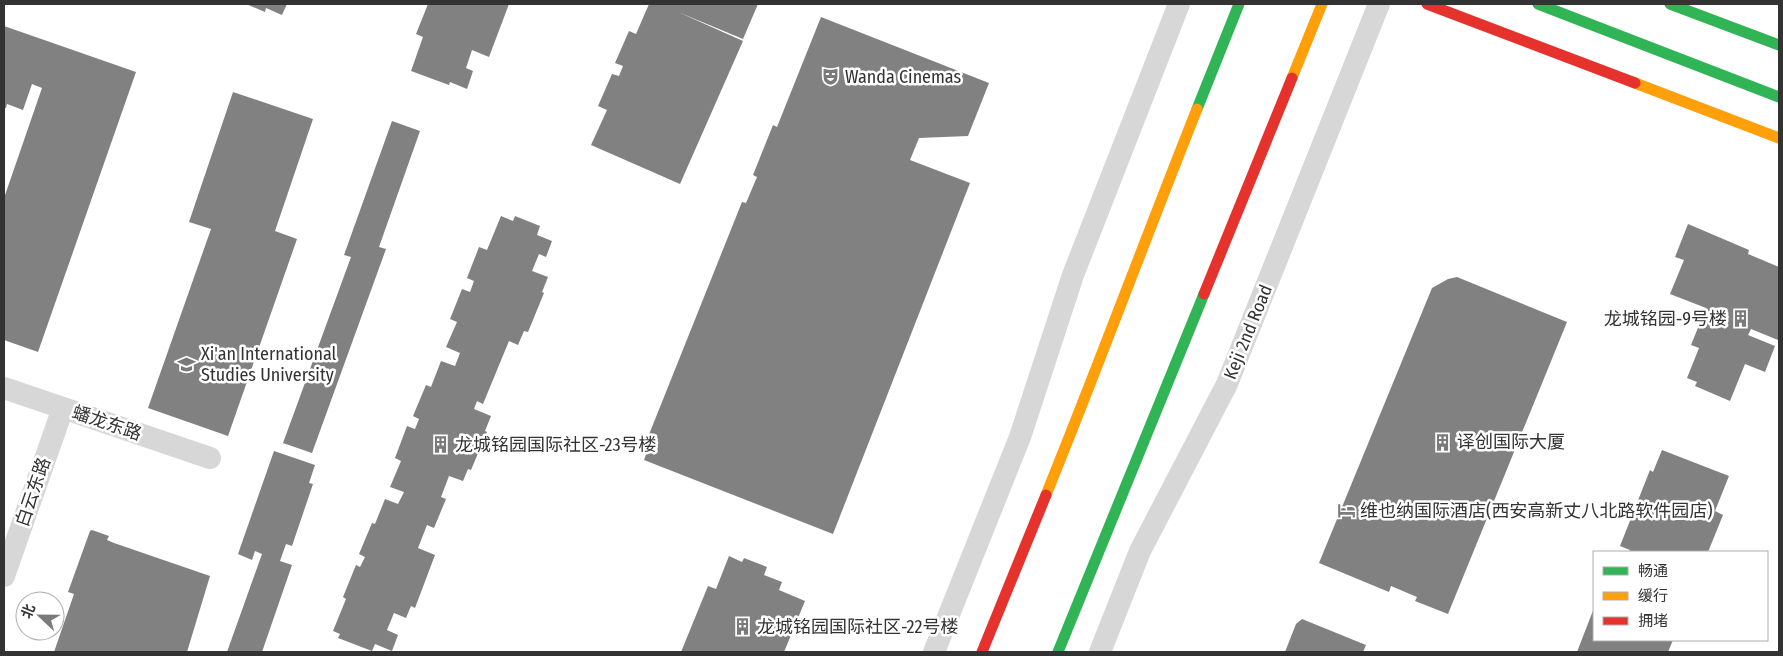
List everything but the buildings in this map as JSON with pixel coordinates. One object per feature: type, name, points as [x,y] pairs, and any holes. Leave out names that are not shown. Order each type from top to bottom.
[{"type":"main road","points":[[982,652],[1098,366],[1138,257],[1239,4]]},
{"type":"main road","points":[[1058,652],[1322,4]]},
{"type":"main road","points":[[1427,4],[1779,138]]},
{"type":"main road","points":[[1538,4],[1779,97]]},
{"type":"main road","points":[[1670,4],[1779,45]]},
{"type":"street","points":[[934,652],[1020,437],[1073,275],[1180,4]]},
{"type":"street","name":"Keji 2nd Road","points":[[1100,652],[1140,551],[1227,384],[1379,4]]},
{"type":"street","name":"蟠龙东路","points":[[4,388],[210,458]]},
{"type":"street","name":"白云东路","points":[[4,576],[63,408]]},
{"type":"traffic: fast","points":[[1197,109],[1239,4]]},
{"type":"traffic: fast","points":[[1538,4],[1779,97]]},
{"type":"traffic: fast","points":[[1670,4],[1779,45]]},
{"type":"traffic: fast","points":[[1058,652],[1204,294]]},
{"type":"traffic: slow","points":[[1292,78],[1322,4]]},
{"type":"traffic: slow","points":[[1635,83],[1779,138]]},
{"type":"traffic: slow","points":[[1046,495],[1197,109]]},
{"type":"traffic: jam","points":[[1427,4],[1635,83]]},
{"type":"traffic: jam","points":[[1204,294],[1292,78]]},
{"type":"traffic: jam","points":[[982,652],[1046,495]]},
{"type":"place","name":"Wanda Cinemas","points":[[831,77]]},
{"type":"place","name":"龙城铭园-9号楼","points":[[1741,319]]},
{"type":"place","name":"Xi'an International Studies University","points":[[187,364]]},
{"type":"place","name":"译创国际大厦","points":[[1443,442]]},
{"type":"place","name":"龙城铭园国际社区-23号楼","points":[[441,445]]},
{"type":"place","name":"维也纳国际酒店(西安高新丈八北路软件园店)","points":[[1346,511]]},
{"type":"place","name":"龙城铭园国际社区-22号楼","points":[[743,627]]}]
